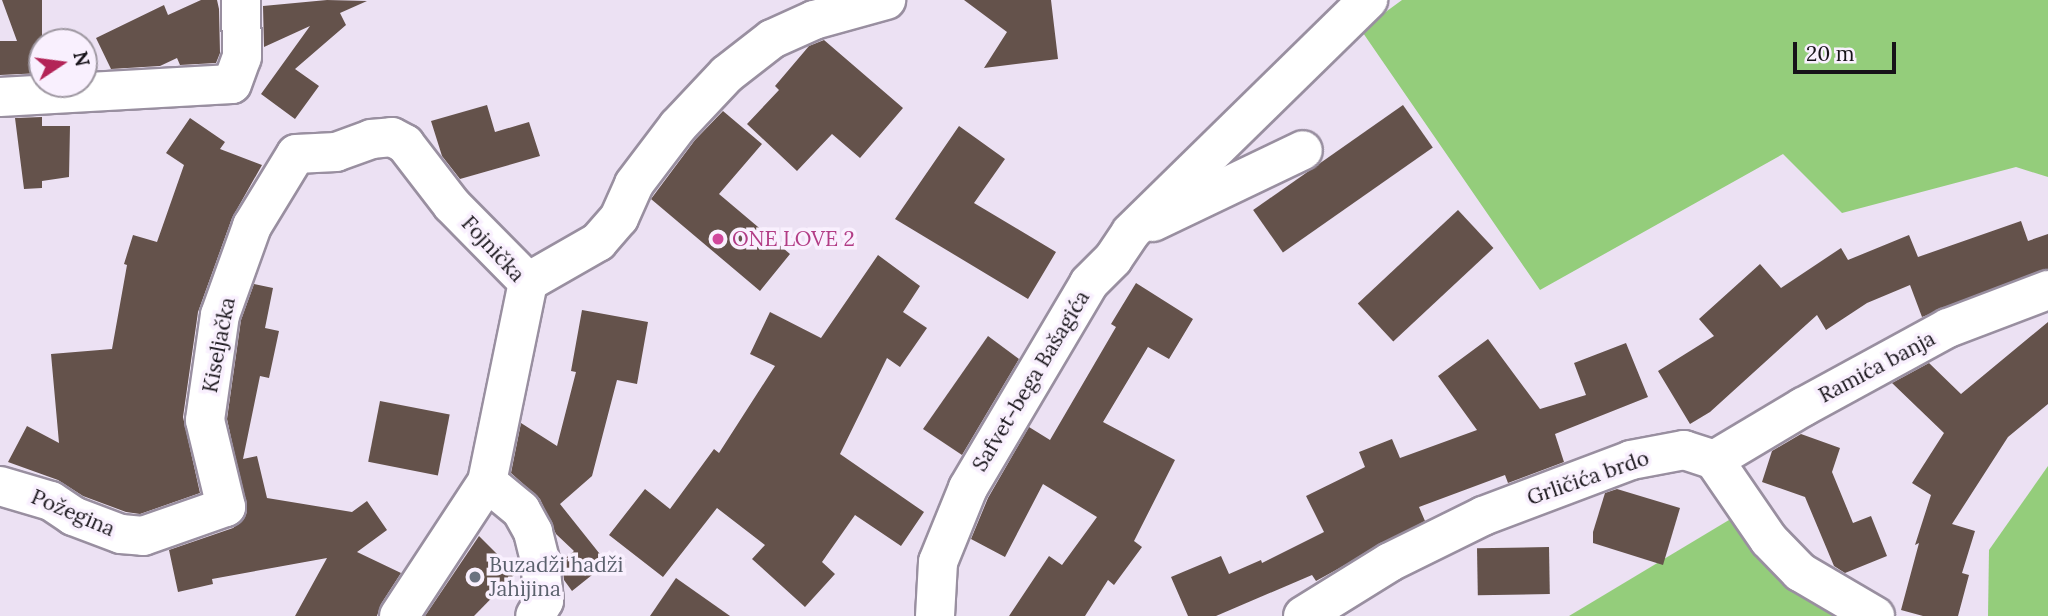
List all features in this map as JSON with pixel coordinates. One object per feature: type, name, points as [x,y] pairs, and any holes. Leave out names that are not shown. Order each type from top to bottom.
[{"type":"street","points":[[0,97],[232,84],[242,57],[241,0]]},
{"type":"street","points":[[528,282],[598,242],[619,218],[634,184],[678,126],[727,74],[772,39],[814,20],[886,0]]},
{"type":"street","name":"Safvet-bega Bašagića","points":[[935,616],[938,562],[968,488],[1089,283],[1113,259],[1131,232],[1367,0]]},
{"type":"street","name":"Fojnička","points":[[296,154],[336,152],[371,139],[392,137],[405,144],[452,205],[528,282],[487,482]]},
{"type":"street","points":[[1131,232],[1201,202],[1303,150]]},
{"type":"street","name":"Kiseljačka","points":[[226,507],[205,420],[220,316],[252,226],[296,154]]},
{"type":"street","name":"Ramića banja","points":[[1714,460],[1803,407],[1948,328],[2048,290]]},
{"type":"street","name":"Grličića brdo","points":[[1303,616],[1390,562],[1483,516],[1547,490],[1632,460],[1661,454],[1684,450],[1714,460]]},
{"type":"street","points":[[1714,460],[1732,482],[1769,540],[1800,572],[1875,616]]},
{"type":"street","points":[[399,616],[487,482],[520,510],[533,532],[540,561],[544,601],[535,616]]},
{"type":"street","name":"Požegina","points":[[0,486],[51,501],[73,516],[121,534],[143,536],[226,507]]},
{"type":"green space","points":[[1402,0],[2048,0],[2048,177],[2016,167],[1842,213],[1783,154],[1540,290],[1361,30]]},
{"type":"green space","points":[[2048,466],[2048,616],[1988,616],[1989,550]]},
{"type":"green space","points":[[1739,514],[1851,616],[1569,616]]},
{"type":"building","points":[[2,0],[42,0],[42,28],[28,28],[28,74],[0,75],[0,41],[17,41]]},
{"type":"building","points":[[201,0],[217,0],[220,53],[216,63],[180,65],[177,58],[160,66],[111,69],[98,37],[164,5],[168,15]]},
{"type":"building","points":[[327,0],[367,1],[340,13],[346,25],[295,69],[319,86],[295,119],[261,94],[310,26],[264,47],[263,6]]},
{"type":"building","points":[[964,0],[1051,0],[1058,59],[984,68],[1007,32]]},
{"type":"building","points":[[824,40],[903,108],[860,158],[832,134],[797,171],[747,124],[779,90],[775,86],[809,46]]},
{"type":"building","points":[[487,105],[495,132],[529,122],[540,156],[460,179],[442,156],[431,121]]},
{"type":"building","points":[[1403,105],[1433,148],[1283,253],[1253,210]]},
{"type":"building","points":[[723,111],[762,144],[719,194],[790,254],[760,291],[651,199],[695,140]]},
{"type":"building","points":[[42,117],[42,126],[70,126],[69,177],[42,181],[42,188],[24,189],[15,118]]},
{"type":"building","points":[[190,118],[225,142],[220,149],[262,165],[232,218],[198,312],[183,417],[200,493],[140,514],[126,512],[83,496],[58,480],[8,462],[27,426],[59,443],[51,354],[112,349],[127,265],[124,264],[133,235],[157,242],[184,165],[166,153]]},
{"type":"building","points":[[959,126],[1005,159],[974,203],[1056,252],[1028,299],[895,219]]},
{"type":"building","points":[[1458,210],[1493,248],[1393,341],[1358,303]]},
{"type":"building","points":[[2021,221],[2028,241],[2048,234],[2048,269],[1922,317],[1910,285],[1867,303],[1826,330],[1817,315],[1710,412],[1690,424],[1658,371],[1714,336],[1699,319],[1760,264],[1781,288],[1841,248],[1848,260],[1909,235],[1918,257]]},
{"type":"building","points":[[878,255],[920,286],[903,312],[927,328],[900,367],[887,358],[840,454],[924,512],[901,546],[855,515],[822,562],[835,574],[805,607],[752,559],[765,545],[717,508],[663,577],[609,535],[645,489],[670,509],[714,449],[719,453],[775,366],[750,354],[770,312],[821,338]]},
{"type":"building","points":[[1136,283],[1193,319],[1169,359],[1148,347],[1103,422],[1175,460],[1134,541],[1142,547],[1114,585],[1108,580],[1085,616],[1009,616],[1049,556],[1062,565],[1097,517],[1043,484],[1005,557],[971,539],[988,498],[1029,427],[1050,440],[1116,327],[1111,324]]},
{"type":"building","points":[[254,284],[273,288],[265,328],[279,331],[269,378],[260,376],[243,459],[257,456],[267,498],[352,512],[367,501],[387,530],[357,552],[401,573],[381,604],[377,616],[295,616],[327,558],[212,579],[213,584],[178,592],[169,550],[233,528],[242,521],[247,512],[227,419],[241,320]]},
{"type":"building","points":[[582,310],[648,322],[637,384],[617,380],[592,476],[560,504],[607,563],[572,591],[564,580],[562,561],[574,551],[556,534],[540,499],[511,473],[521,423],[557,446],[576,372],[571,371]]},
{"type":"building","points":[[2048,322],[2048,404],[2008,437],[1952,524],[1975,531],[1962,573],[1969,575],[1958,616],[1923,616],[1901,610],[1919,543],[1915,545],[1931,495],[1912,483],[1944,433],[1892,383],[1929,363],[1961,394]]},
{"type":"building","points":[[988,336],[1019,359],[962,455],[923,429]]},
{"type":"building","points":[[1488,339],[1540,409],[1586,395],[1574,363],[1626,343],[1648,397],[1555,434],[1564,462],[1508,483],[1505,475],[1419,507],[1425,521],[1316,581],[1312,575],[1216,616],[1188,616],[1171,577],[1221,556],[1229,574],[1261,560],[1262,563],[1324,532],[1306,496],[1365,467],[1359,452],[1392,439],[1400,458],[1477,430],[1438,376]]},
{"type":"building","points":[[380,401],[450,415],[438,475],[368,462]]},
{"type":"building","points":[[1801,434],[1840,448],[1832,472],[1853,523],[1871,516],[1887,556],[1845,573],[1834,566],[1805,497],[1762,482],[1772,451]]},
{"type":"building","points":[[1617,489],[1680,508],[1663,565],[1593,543],[1593,532],[1605,493]]},
{"type":"building","name":"Buzadži hadži Jahijina","points":[[479,536],[516,573],[474,616],[425,616]]},
{"type":"building","points":[[1549,547],[1550,594],[1478,595],[1477,548]]},
{"type":"building","points":[[676,578],[730,616],[650,616]]},
{"type":"place","name":"ONE LOVE 2","points":[[718,239]]},
{"type":"place","name":"Buzadži hadži Jahijina","points":[[475,577]]}]
